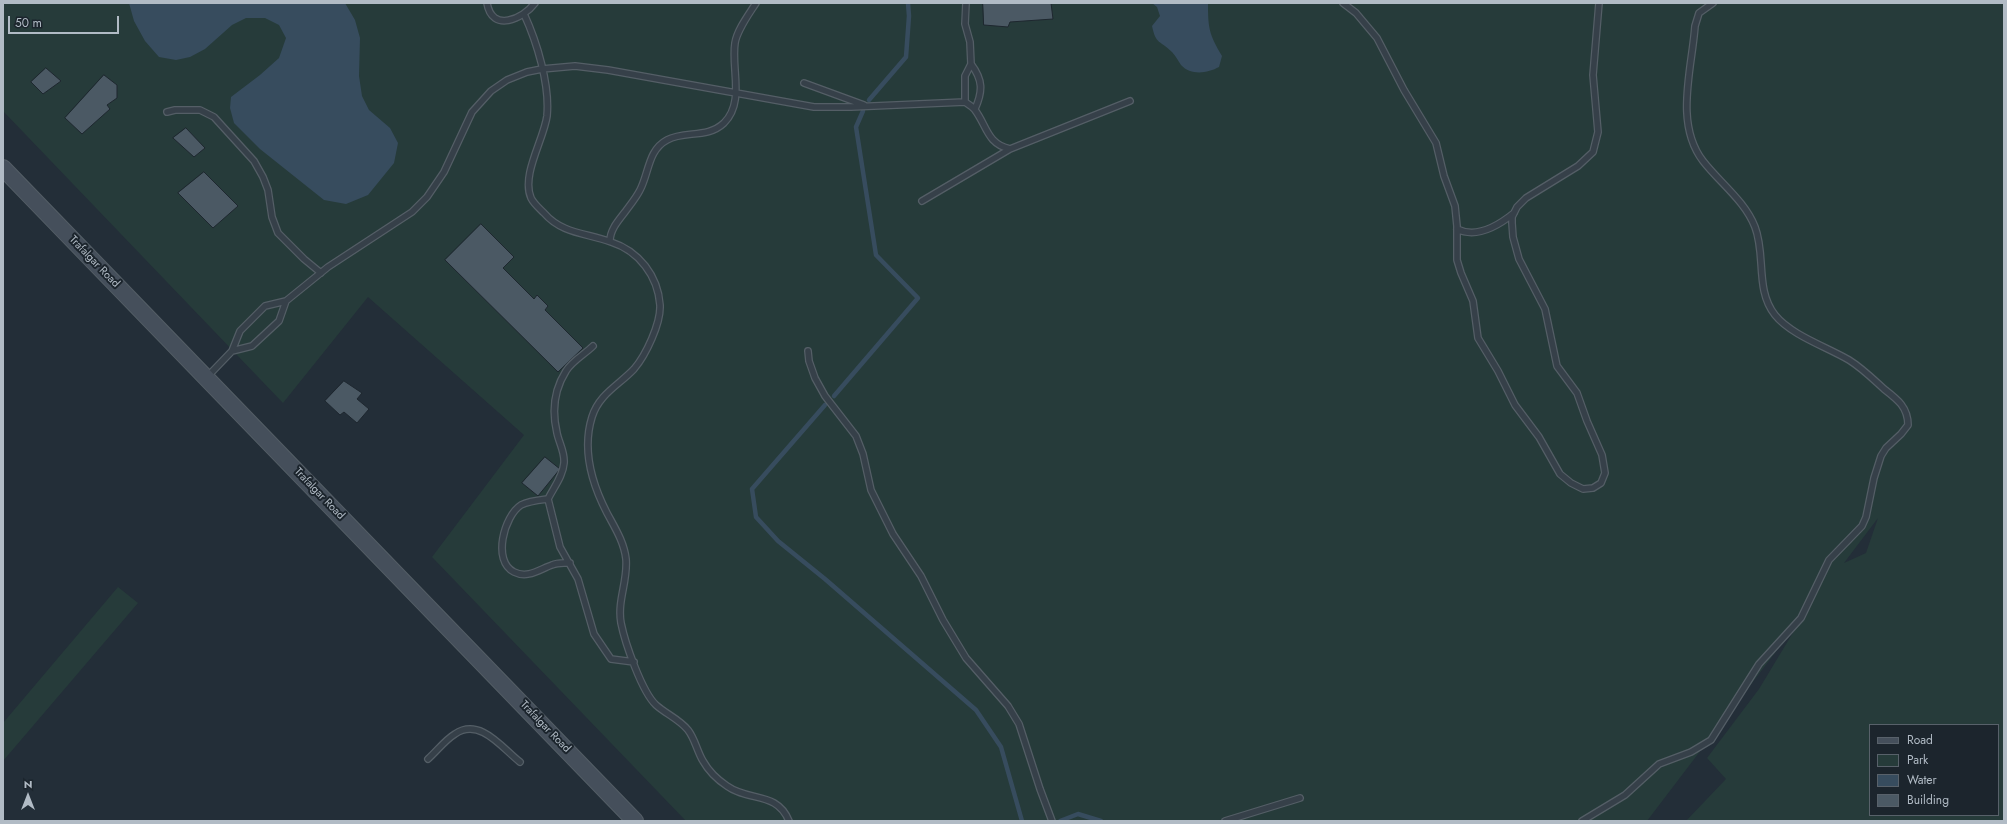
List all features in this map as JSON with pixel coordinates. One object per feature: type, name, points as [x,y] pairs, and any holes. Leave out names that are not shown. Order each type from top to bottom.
[{"type":"main road","name":"Trafalgar Road","points":[[3,168],[635,821]]},
{"type":"lane","points":[[487,3],[492,15],[501,20],[516,19],[524,14],[535,3]]},
{"type":"lane","points":[[610,241],[612,230],[640,190],[650,162],[658,146],[672,137],[701,134],[718,128],[729,116],[736,100],[735,42],[748,15],[756,3]]},
{"type":"lane","points":[[965,102],[965,76],[971,64],[970,42],[965,24],[966,3]]},
{"type":"lane","points":[[1344,3],[1356,13],[1375,35],[1387,55],[1404,90],[1432,134],[1436,143],[1445,180],[1453,198],[1457,229],[1457,260],[1473,301],[1478,338],[1498,371],[1515,405],[1539,437],[1560,474],[1570,483],[1583,489],[1593,488],[1601,483],[1605,473],[1602,454],[1587,421],[1577,393],[1560,370],[1555,360],[1542,300],[1519,258],[1514,243],[1512,230],[1514,212]]},
{"type":"lane","points":[[1457,229],[1471,233],[1482,232],[1514,212],[1526,198],[1578,166],[1593,152],[1598,132],[1593,75],[1599,3]]},
{"type":"lane","points":[[1582,821],[1625,795],[1659,764],[1691,752],[1711,740],[1759,664],[1801,618],[1829,560],[1862,526],[1866,517],[1874,478],[1881,456],[1886,448],[1906,430],[1908,424],[1904,406],[1865,371],[1843,356],[1787,326],[1774,314],[1767,300],[1756,233],[1749,214],[1694,149],[1688,126],[1687,110],[1694,26],[1699,13],[1713,3]]},
{"type":"lane","points":[[524,14],[534,35],[542,69],[546,94],[547,115],[530,176],[529,190],[531,198],[554,223],[579,234],[610,241],[630,252],[644,263],[654,281],[660,304],[656,328],[643,355],[634,369],[601,398],[592,418],[588,438],[589,463],[595,486],[619,535],[626,559],[626,575],[620,607],[621,623],[634,662],[653,702],[678,719],[689,732],[702,760],[710,771],[734,790],[776,803],[782,807],[789,821]]},
{"type":"lane","points":[[971,64],[979,75],[981,95],[975,109]]},
{"type":"lane","points":[[207,378],[232,351],[240,331],[265,306],[286,301],[321,273],[412,212],[427,196],[444,172],[472,112],[491,91],[507,80],[527,72],[575,66],[608,70],[814,107],[965,102],[975,109],[987,133],[999,147],[1010,149]]},
{"type":"lane","points":[[804,83],[866,106]]},
{"type":"lane","points":[[922,201],[1010,149],[1130,101]]},
{"type":"lane","points":[[166,112],[175,110],[200,110],[214,117],[254,161],[263,177],[268,190],[272,217],[278,233],[304,260],[321,273]]},
{"type":"lane","points":[[232,351],[252,346],[279,321],[286,301]]},
{"type":"lane","points":[[593,346],[566,370],[554,404],[557,435],[563,449],[564,463],[561,477],[548,499],[560,547],[578,579],[594,634],[602,648],[611,659],[634,662]]},
{"type":"lane","points":[[808,351],[809,361],[815,378],[825,396],[856,436],[863,454],[871,490],[893,534],[921,576],[943,620],[966,658],[1008,706],[1020,724],[1052,821]]},
{"type":"lane","points":[[548,499],[522,505],[514,513],[509,521],[502,541],[504,559],[507,566],[514,572],[523,575],[534,573],[559,563],[570,563]]},
{"type":"lane","points":[[428,759],[451,737],[464,729],[478,730],[492,738],[520,762]]},
{"type":"lane","points":[[1225,821],[1300,798]]},
{"type":"green space","points":[[3,3],[2004,3],[2004,821],[1686,821],[1726,779],[1707,758],[1759,689],[1803,616],[1647,821],[686,821],[432,557],[524,435],[368,297],[283,403],[3,111]],"holes":[[[1878,518],[1866,553],[1844,563]]]},
{"type":"green space","points":[[118,587],[138,603],[3,761],[3,723]]},
{"type":"water","points":[[129,3],[345,3],[355,20],[360,38],[359,76],[362,96],[369,110],[390,128],[398,143],[394,163],[368,195],[346,204],[324,200],[260,149],[234,123],[230,108],[231,97],[260,75],[279,58],[286,38],[279,25],[265,18],[246,18],[232,25],[205,49],[190,57],[176,60],[159,57],[145,41],[134,21]]},
{"type":"water","points":[[1152,3],[1208,3],[1210,31],[1222,56],[1219,67],[1210,71],[1195,72],[1190,71],[1181,65],[1168,48],[1159,42],[1155,36],[1152,26],[1160,16],[1157,7]]},
{"type":"building","points":[[983,3],[1051,3],[1053,19],[1010,22],[1008,27],[984,25]]},
{"type":"building","points":[[46,68],[61,81],[43,94],[31,82]]},
{"type":"building","points":[[104,75],[117,85],[117,98],[107,105],[110,109],[82,134],[65,118]]},
{"type":"building","points":[[186,128],[205,148],[194,157],[173,138]]},
{"type":"building","points":[[204,172],[238,206],[213,228],[178,193]]},
{"type":"building","points":[[481,224],[514,257],[503,268],[534,299],[537,295],[548,306],[545,310],[583,348],[558,372],[445,260]]},
{"type":"building","points":[[344,381],[362,393],[357,399],[369,409],[357,423],[344,412],[340,415],[325,401]]},
{"type":"building","points":[[545,457],[560,469],[538,496],[522,483]]},
{"type":"waterway","points":[[869,100],[906,57],[909,16],[908,3]]},
{"type":"waterway","points":[[834,396],[918,298],[876,255],[856,127],[863,111]]},
{"type":"waterway","points":[[825,405],[752,489],[756,517],[778,541],[825,579],[976,710],[1001,747],[1022,821]]},
{"type":"waterway","points":[[1060,821],[1078,814],[1101,821]]}]
